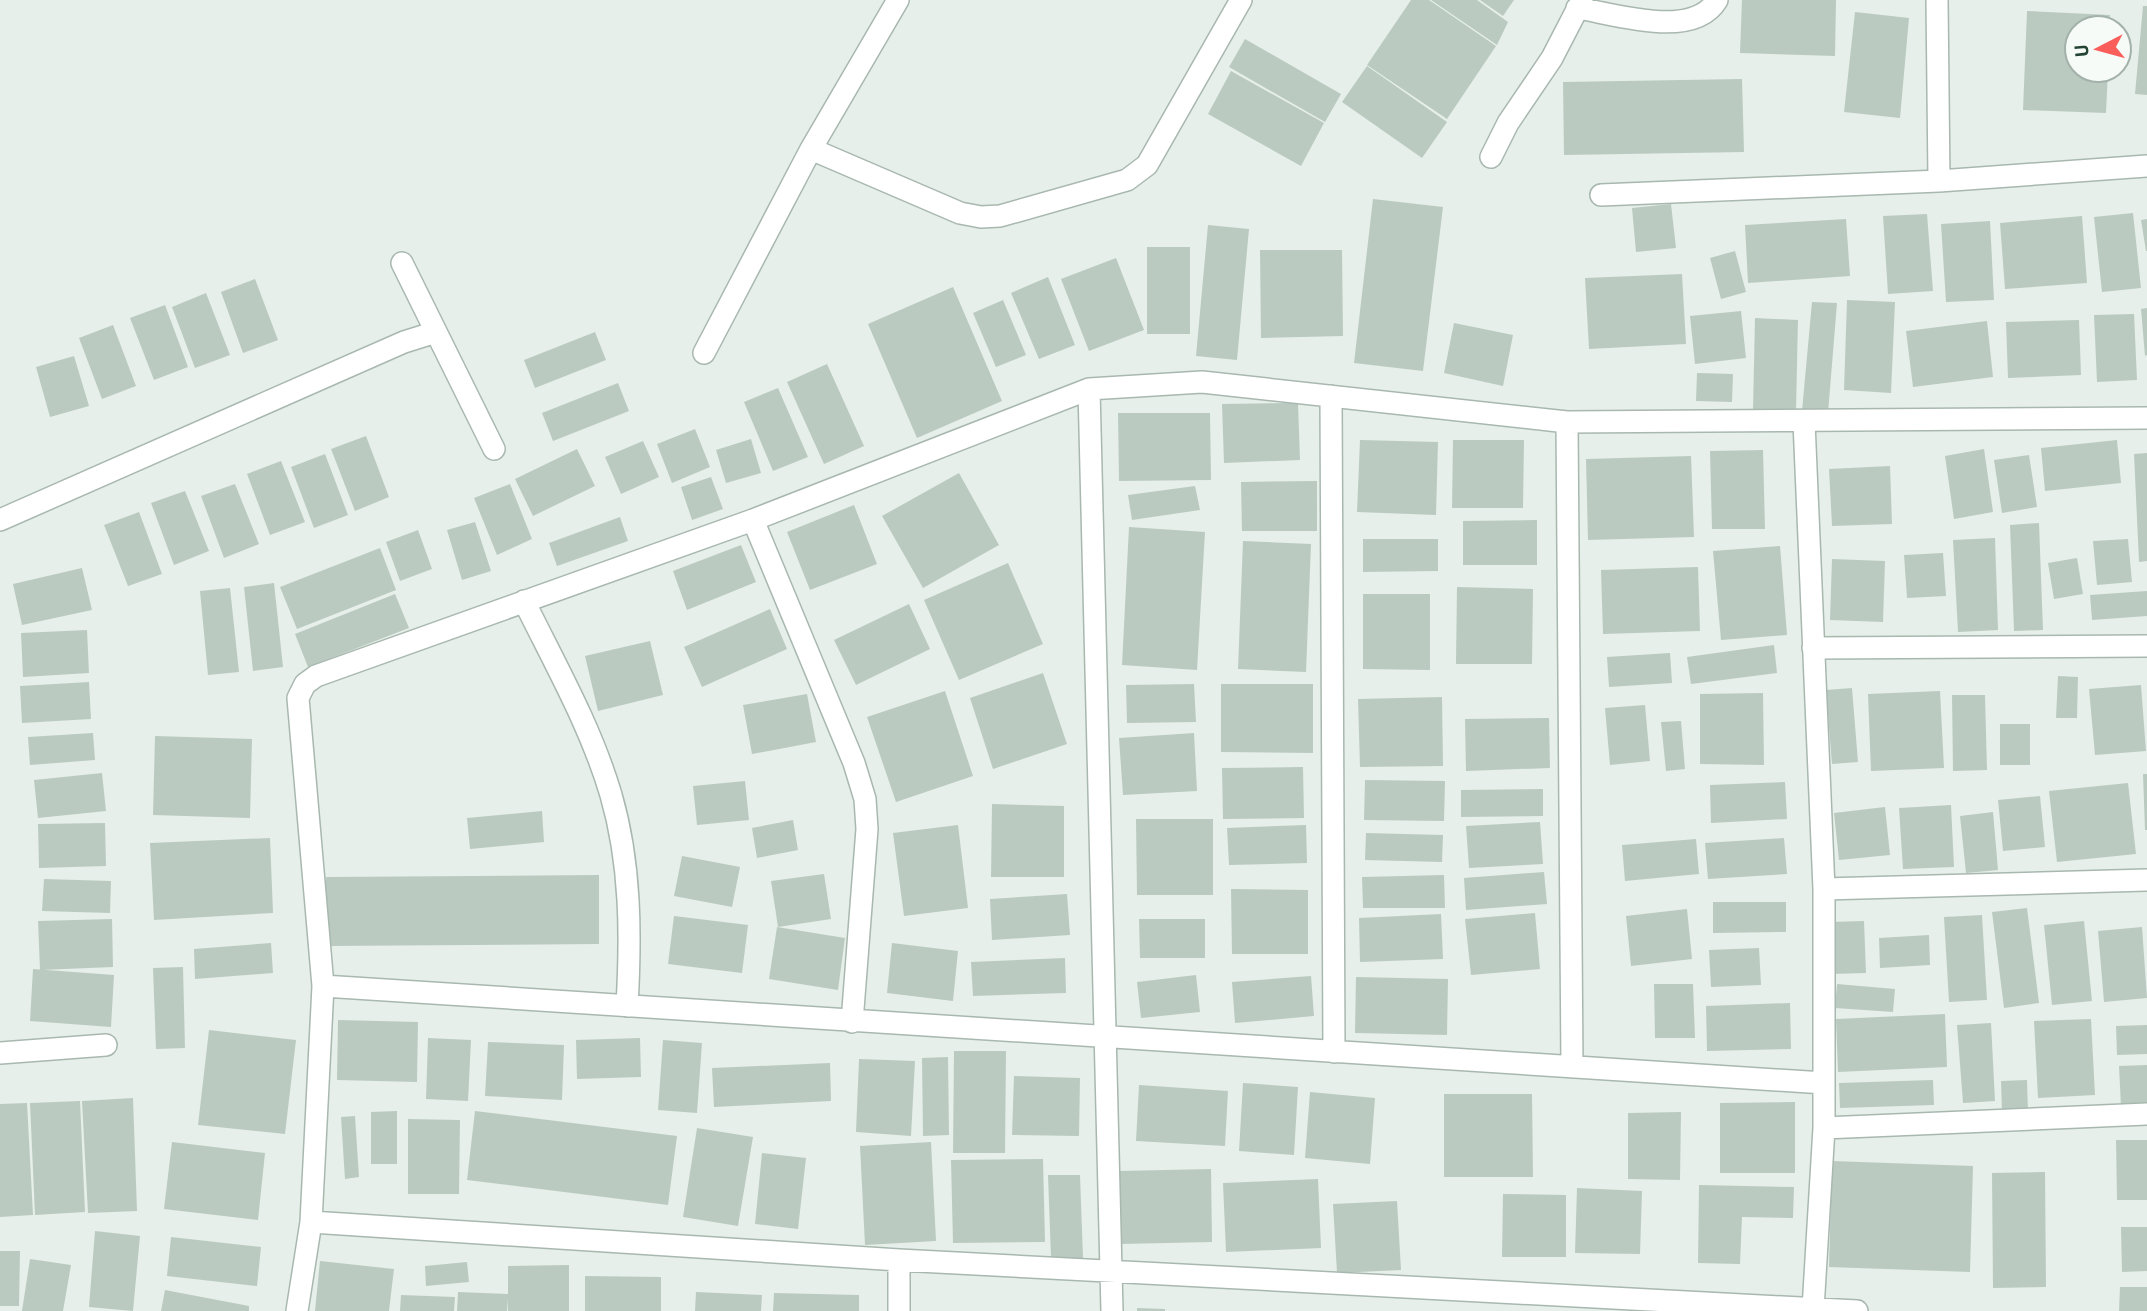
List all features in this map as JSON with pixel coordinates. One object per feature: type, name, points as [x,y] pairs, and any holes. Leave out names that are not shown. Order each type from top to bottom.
[{"type":"street","points":[[704,353],[811,149],[898,0]]},
{"type":"street","points":[[811,149],[960,213],[981,217],[1000,216],[1127,180],[1147,165],[1241,0]]},
{"type":"street","points":[[1491,157],[1508,123],[1552,58],[1580,4],[1675,24],[1699,17],[1717,0]]},
{"type":"street","points":[[1937,0],[1939,181]]},
{"type":"street","points":[[1601,195],[1939,181],[2147,166]]},
{"type":"street","points":[[402,263],[494,449]]},
{"type":"street","points":[[0,520],[404,342],[436,332]]},
{"type":"street","points":[[297,1311],[311,1222],[323,986],[298,698],[305,684],[316,676],[753,520],[1089,389],[1202,382],[1567,422],[2147,418]]},
{"type":"street","points":[[1089,389],[1099,687],[1112,1311]]},
{"type":"street","points":[[1331,397],[1334,1052]]},
{"type":"street","points":[[1567,422],[1572,1067]]},
{"type":"street","points":[[1804,422],[1824,889],[1824,1128],[1813,1309]]},
{"type":"street","points":[[753,520],[854,763],[864,799],[867,829],[852,1022]]},
{"type":"street","points":[[524,601],[580,713],[611,796],[624,861],[631,928],[627,1006]]},
{"type":"street","points":[[1813,648],[2147,646]]},
{"type":"street","points":[[1824,889],[2147,880]]},
{"type":"street","points":[[323,986],[1824,1083]]},
{"type":"street","points":[[0,1053],[106,1045]]},
{"type":"street","points":[[1824,1128],[2147,1114]]},
{"type":"street","points":[[311,1222],[899,1260],[1857,1311]]},
{"type":"street","points":[[899,1260],[899,1311]]},
{"type":"building","points":[[1411,0],[1429,0],[1496,46],[1447,119],[1367,65]]},
{"type":"building","points":[[1431,0],[1477,0],[1508,22],[1497,45]]},
{"type":"building","points":[[1480,0],[1514,0],[1503,16]]},
{"type":"building","points":[[1742,0],[1836,0],[1835,56],[1740,53]]},
{"type":"building","points":[[2143,6],[2147,6],[2147,95],[2135,94]]},
{"type":"building","points":[[2027,11],[2089,14],[2063,14],[2063,84],[2107,84],[2106,113],[2023,110]]},
{"type":"building","points":[[1855,12],[1909,18],[1900,118],[1844,112]]},
{"type":"building","points":[[1245,39],[1341,94],[1325,122],[1229,67]]},
{"type":"building","points":[[1367,66],[1447,122],[1422,158],[1342,102]]},
{"type":"building","points":[[1231,71],[1324,123],[1301,166],[1208,114]]},
{"type":"building","points":[[1742,79],[1744,152],[1564,155],[1563,82]]},
{"type":"building","points":[[1373,199],[1443,207],[1423,371],[1354,363]]},
{"type":"building","points":[[1671,204],[1676,248],[1636,252],[1632,208]]},
{"type":"building","points":[[2133,213],[2141,288],[2102,292],[2094,217]]},
{"type":"building","points":[[1927,214],[1933,291],[1888,294],[1883,216]]},
{"type":"building","points":[[2082,216],[2087,283],[2005,289],[2000,223]]},
{"type":"building","points":[[1846,219],[1850,276],[1748,283],[1745,225]]},
{"type":"building","points":[[2147,219],[2147,251],[2146,251],[2141,220]]},
{"type":"building","points":[[1990,221],[1994,300],[1946,302],[1941,224]]},
{"type":"building","points":[[1208,225],[1249,229],[1237,360],[1196,356]]},
{"type":"building","points":[[1147,247],[1190,247],[1190,334],[1147,334]]},
{"type":"building","points":[[1260,250],[1342,250],[1343,336],[1261,338]]},
{"type":"building","points":[[1735,251],[1746,292],[1721,299],[1710,258]]},
{"type":"building","points":[[1116,258],[1144,330],[1089,351],[1061,279]]},
{"type":"building","points":[[1682,274],[1686,344],[1589,349],[1585,278]]},
{"type":"building","points":[[1048,277],[1075,345],[1039,359],[1011,293]]},
{"type":"building","points":[[255,279],[278,340],[243,353],[221,292]]},
{"type":"building","points":[[953,287],[1002,401],[917,438],[868,324]]},
{"type":"building","points":[[206,293],[230,355],[195,368],[172,307]]},
{"type":"building","points":[[1003,300],[1026,355],[996,367],[973,313]]},
{"type":"building","points":[[1847,300],[1895,302],[1891,393],[1844,390]]},
{"type":"building","points":[[1812,302],[1837,303],[1828,413],[1802,411]]},
{"type":"building","points":[[165,305],[188,367],[154,380],[130,318]]},
{"type":"building","points":[[2147,308],[2147,355],[2145,356],[2141,309]]},
{"type":"building","points":[[1741,311],[1746,358],[1695,364],[1690,316]]},
{"type":"building","points":[[2134,314],[2137,380],[2097,382],[2094,315]]},
{"type":"building","points":[[1755,318],[1798,320],[1796,410],[1753,409]]},
{"type":"building","points":[[2079,320],[2081,375],[2008,378],[2006,322]]},
{"type":"building","points":[[1987,321],[1993,377],[1913,387],[1906,331]]},
{"type":"building","points":[[1454,323],[1513,335],[1503,386],[1444,373]]},
{"type":"building","points":[[113,325],[136,386],[102,399],[79,338]]},
{"type":"building","points":[[595,332],[606,360],[535,388],[524,360]]},
{"type":"building","points":[[74,356],[89,406],[50,417],[36,367]]},
{"type":"building","points":[[827,364],[864,446],[824,464],[787,382]]},
{"type":"building","points":[[1697,373],[1733,374],[1732,402],[1696,401]]},
{"type":"building","points":[[618,383],[629,411],[553,441],[542,413]]},
{"type":"building","points":[[778,388],[808,457],[773,471],[744,402]]},
{"type":"building","points":[[1298,403],[1300,460],[1224,463],[1222,404]]},
{"type":"building","points":[[1118,413],[1210,413],[1211,480],[1119,481]]},
{"type":"building","points":[[695,429],[710,467],[672,483],[657,444]]},
{"type":"building","points":[[366,436],[389,497],[355,511],[331,449]]},
{"type":"building","points":[[751,439],[761,473],[726,483],[716,450]]},
{"type":"building","points":[[1360,440],[1438,442],[1436,515],[1357,512]]},
{"type":"building","points":[[1453,440],[1524,440],[1523,508],[1452,508]]},
{"type":"building","points":[[2117,440],[2121,483],[2045,491],[2041,448]]},
{"type":"building","points":[[643,441],[659,477],[621,494],[605,457]]},
{"type":"building","points":[[577,449],[595,486],[533,516],[515,479]]},
{"type":"building","points":[[1984,449],[1993,512],[1954,519],[1945,456]]},
{"type":"building","points":[[1763,450],[1765,529],[1712,529],[1710,451]]},
{"type":"building","points":[[2147,453],[2147,561],[2139,562],[2134,454]]},
{"type":"building","points":[[325,454],[348,515],[314,528],[291,467]]},
{"type":"building","points":[[2029,455],[2037,507],[2002,513],[1994,460]]},
{"type":"building","points":[[1691,456],[1694,537],[1588,540],[1586,459]]},
{"type":"building","points":[[281,461],[305,522],[270,535],[247,474]]},
{"type":"building","points":[[1890,466],[1892,524],[1832,526],[1829,469]]},
{"type":"building","points":[[959,473],[999,545],[923,588],[882,516]]},
{"type":"building","points":[[711,477],[723,509],[692,520],[681,487]]},
{"type":"building","points":[[1317,481],[1317,531],[1242,531],[1241,482]]},
{"type":"building","points":[[235,484],[259,544],[224,558],[201,496]]},
{"type":"building","points":[[510,484],[532,539],[497,555],[474,498]]},
{"type":"building","points":[[1195,486],[1200,510],[1132,520],[1128,495]]},
{"type":"building","points":[[185,491],[209,551],[174,565],[151,503]]},
{"type":"building","points":[[854,505],[877,564],[810,590],[787,532]]},
{"type":"building","points":[[139,512],[162,574],[128,586],[104,525]]},
{"type":"building","points":[[620,517],[628,541],[557,566],[549,543]]},
{"type":"building","points":[[1537,520],[1537,565],[1463,565],[1463,521]]},
{"type":"building","points":[[475,522],[491,571],[462,580],[447,530]]},
{"type":"building","points":[[2039,523],[2043,630],[2014,631],[2010,525]]},
{"type":"building","points":[[1129,527],[1205,532],[1197,670],[1122,665]]},
{"type":"building","points":[[418,530],[432,569],[400,581],[386,542]]},
{"type":"building","points":[[1995,538],[1998,630],[1958,632],[1953,540]]},
{"type":"building","points":[[1363,539],[1438,539],[1438,571],[1363,572]]},
{"type":"building","points":[[2128,539],[2132,582],[2097,585],[2093,541]]},
{"type":"building","points":[[1243,541],[1311,544],[1306,672],[1238,669]]},
{"type":"building","points":[[741,545],[756,582],[687,610],[673,571]]},
{"type":"building","points":[[1780,546],[1787,635],[1721,640],[1713,551]]},
{"type":"building","points":[[380,548],[396,590],[297,629],[280,587]]},
{"type":"building","points":[[1943,553],[1946,596],[1907,598],[1904,555]]},
{"type":"building","points":[[2077,558],[2083,594],[2054,599],[2048,563]]},
{"type":"building","points":[[1832,559],[1885,561],[1883,622],[1830,620]]},
{"type":"building","points":[[1008,563],[1043,644],[959,680],[924,600]]},
{"type":"building","points":[[1698,567],[1700,631],[1603,634],[1601,570]]},
{"type":"building","points":[[82,568],[92,610],[22,625],[13,584]]},
{"type":"building","points":[[274,583],[283,667],[253,671],[244,587]]},
{"type":"building","points":[[1457,587],[1533,589],[1532,664],[1456,664]]},
{"type":"building","points":[[230,588],[239,672],[208,675],[200,591]]},
{"type":"building","points":[[2147,591],[2147,616],[2092,620],[2090,595]]},
{"type":"building","points":[[395,594],[409,628],[308,667],[295,634]]},
{"type":"building","points":[[1363,594],[1430,594],[1430,670],[1363,669]]},
{"type":"building","points":[[909,604],[930,649],[856,685],[834,640]]},
{"type":"building","points":[[770,609],[787,649],[702,687],[684,647]]},
{"type":"building","points":[[87,630],[89,673],[23,677],[21,633]]},
{"type":"building","points":[[650,641],[663,695],[598,711],[585,656]]},
{"type":"building","points":[[1774,645],[1777,673],[1691,684],[1687,657]]},
{"type":"building","points":[[1670,653],[1672,683],[1609,687],[1607,657]]},
{"type":"building","points":[[1043,673],[1067,744],[993,769],[970,698]]},
{"type":"building","points":[[2058,676],[2078,677],[2077,718],[2056,718]]},
{"type":"building","points":[[89,682],[91,719],[22,723],[20,686]]},
{"type":"building","points":[[1194,684],[1196,722],[1127,723],[1126,685]]},
{"type":"building","points":[[1221,684],[1313,684],[1313,753],[1221,752]]},
{"type":"building","points":[[2141,685],[2146,751],[2095,755],[2089,689]]},
{"type":"building","points":[[1852,688],[1858,762],[1832,764],[1826,690]]},
{"type":"building","points":[[945,691],[973,776],[896,802],[867,717]]},
{"type":"building","points":[[1940,691],[1944,768],[1871,771],[1868,694]]},
{"type":"building","points":[[1763,693],[1764,765],[1700,764],[1700,694]]},
{"type":"building","points":[[807,694],[816,742],[752,754],[743,705]]},
{"type":"building","points":[[1952,695],[1985,695],[1987,770],[1953,771]]},
{"type":"building","points":[[1442,697],[1443,766],[1360,767],[1358,699]]},
{"type":"building","points":[[1645,705],[1650,761],[1610,765],[1605,708]]},
{"type":"building","points":[[1549,718],[1550,768],[1466,771],[1465,719]]},
{"type":"building","points":[[1681,721],[1685,769],[1666,771],[1661,722]]},
{"type":"building","points":[[2000,724],[2030,724],[2030,765],[2000,765]]},
{"type":"building","points":[[93,733],[95,760],[30,765],[28,737]]},
{"type":"building","points":[[1194,733],[1197,791],[1123,795],[1119,738]]},
{"type":"building","points":[[155,736],[252,739],[250,818],[153,815]]},
{"type":"building","points":[[1303,767],[1304,818],[1223,819],[1222,768]]},
{"type":"building","points":[[102,773],[106,811],[38,818],[34,780]]},
{"type":"building","points":[[2143,774],[2147,774],[2147,830],[2145,830]]},
{"type":"building","points":[[1365,780],[1445,781],[1444,821],[1364,820]]},
{"type":"building","points":[[745,781],[749,820],[697,825],[693,786]]},
{"type":"building","points":[[1785,782],[1787,819],[1711,823],[1710,785]]},
{"type":"building","points":[[2128,783],[2136,854],[2057,862],[2049,791]]},
{"type":"building","points":[[1543,789],[1543,816],[1461,817],[1461,790]]},
{"type":"building","points":[[2040,796],[2045,847],[2003,851],[1998,800]]},
{"type":"building","points":[[992,804],[1064,806],[1064,877],[991,877]]},
{"type":"building","points":[[1951,805],[1954,867],[1903,869],[1899,808]]},
{"type":"building","points":[[1885,807],[1890,855],[1839,860],[1834,813]]},
{"type":"building","points":[[542,811],[544,842],[470,849],[467,818]]},
{"type":"building","points":[[1993,812],[1998,870],[1966,873],[1960,816]]},
{"type":"building","points":[[1136,819],[1213,819],[1213,895],[1137,895]]},
{"type":"building","points":[[793,820],[798,850],[757,858],[752,828]]},
{"type":"building","points":[[1540,822],[1543,864],[1469,868],[1466,826]]},
{"type":"building","points":[[105,823],[106,866],[39,868],[38,824]]},
{"type":"building","points":[[958,825],[968,908],[904,916],[893,833]]},
{"type":"building","points":[[1306,825],[1307,863],[1229,865],[1227,828]]},
{"type":"building","points":[[1366,833],[1443,835],[1442,862],[1365,860]]},
{"type":"building","points":[[270,838],[273,913],[154,920],[150,843]]},
{"type":"building","points":[[1784,838],[1787,874],[1708,879],[1705,843]]},
{"type":"building","points":[[1696,839],[1699,874],[1625,881],[1622,845]]},
{"type":"building","points":[[682,856],[740,867],[732,907],[674,896]]},
{"type":"building","points":[[1544,872],[1547,904],[1466,910],[1464,878]]},
{"type":"building","points":[[824,874],[831,919],[778,927],[771,881]]},
{"type":"building","points":[[599,875],[599,944],[326,946],[326,877]]},
{"type":"building","points":[[1444,875],[1445,908],[1363,908],[1362,877]]},
{"type":"building","points":[[44,879],[111,881],[110,913],[42,911]]},
{"type":"building","points":[[1231,889],[1308,890],[1308,954],[1232,954]]},
{"type":"building","points":[[1067,894],[1070,935],[992,940],[990,899]]},
{"type":"building","points":[[1713,902],[1786,902],[1786,932],[1713,933]]},
{"type":"building","points":[[2027,908],[2039,1003],[2004,1008],[1992,912]]},
{"type":"building","points":[[1687,909],[1692,959],[1631,966],[1626,916]]},
{"type":"building","points":[[1535,913],[1540,969],[1471,975],[1465,919]]},
{"type":"building","points":[[1441,914],[1443,959],[1360,962],[1359,918]]},
{"type":"building","points":[[1982,915],[1987,1000],[1949,1002],[1944,917]]},
{"type":"building","points":[[674,916],[748,925],[742,973],[668,964]]},
{"type":"building","points":[[112,919],[113,967],[40,970],[38,921]]},
{"type":"building","points":[[1139,919],[1205,919],[1205,958],[1140,958]]},
{"type":"building","points":[[1864,921],[1866,973],[1831,974],[1829,922]]},
{"type":"building","points":[[2084,921],[2092,1001],[2052,1005],[2044,925]]},
{"type":"building","points":[[777,927],[845,938],[838,990],[769,979]]},
{"type":"building","points":[[2142,927],[2147,998],[2104,1002],[2098,931]]},
{"type":"building","points":[[1929,935],[1930,965],[1880,968],[1879,938]]},
{"type":"building","points":[[271,943],[273,973],[195,979],[194,949]]},
{"type":"building","points":[[892,943],[958,951],[953,1001],[887,993]]},
{"type":"building","points":[[1759,948],[1761,985],[1711,987],[1709,950]]},
{"type":"building","points":[[1065,958],[1066,993],[973,996],[971,962]]},
{"type":"building","points":[[183,967],[185,1048],[156,1049],[153,968]]},
{"type":"building","points":[[33,969],[114,975],[111,1027],[30,1021]]},
{"type":"building","points":[[1196,975],[1200,1012],[1141,1018],[1137,982]]},
{"type":"building","points":[[1311,976],[1314,1016],[1235,1023],[1232,982]]},
{"type":"building","points":[[1356,977],[1448,979],[1447,1035],[1355,1033]]},
{"type":"building","points":[[1654,984],[1693,984],[1695,1038],[1655,1038]]},
{"type":"building","points":[[1837,984],[1895,989],[1893,1012],[1835,1008]]},
{"type":"building","points":[[1790,1003],[1791,1049],[1707,1051],[1706,1006]]},
{"type":"building","points":[[1945,1014],[1947,1067],[1838,1072],[1836,1019]]},
{"type":"building","points":[[2091,1019],[2095,1095],[2038,1098],[2034,1021]]},
{"type":"building","points":[[338,1020],[418,1022],[417,1082],[337,1080]]},
{"type":"building","points":[[1991,1023],[1995,1101],[1963,1103],[1957,1025]]},
{"type":"building","points":[[2147,1025],[2147,1054],[2117,1055],[2116,1026]]},
{"type":"building","points":[[209,1030],[296,1040],[285,1134],[198,1125]]},
{"type":"building","points":[[428,1038],[471,1040],[468,1101],[426,1099]]},
{"type":"building","points":[[640,1038],[641,1077],[577,1079],[576,1040]]},
{"type":"building","points":[[663,1040],[702,1043],[697,1113],[658,1110]]},
{"type":"building","points":[[488,1042],[564,1045],[562,1100],[485,1096]]},
{"type":"building","points":[[954,1051],[1006,1051],[1005,1153],[953,1153]]},
{"type":"building","points":[[948,1057],[949,1135],[923,1136],[922,1058]]},
{"type":"building","points":[[859,1059],[915,1061],[911,1136],[856,1132]]},
{"type":"building","points":[[830,1063],[831,1101],[714,1107],[712,1068]]},
{"type":"building","points":[[2147,1065],[2147,1106],[2121,1107],[2119,1066]]},
{"type":"building","points":[[1014,1076],[1080,1078],[1079,1136],[1012,1135]]},
{"type":"building","points":[[1933,1080],[1934,1105],[1840,1108],[1839,1083]]},
{"type":"building","points":[[2027,1080],[2028,1112],[2002,1112],[2001,1081]]},
{"type":"building","points":[[1243,1083],[1298,1087],[1294,1155],[1239,1151]]},
{"type":"building","points":[[1139,1085],[1228,1091],[1225,1146],[1136,1141]]},
{"type":"building","points":[[1310,1092],[1375,1098],[1370,1164],[1305,1158]]},
{"type":"building","points":[[1444,1094],[1532,1094],[1533,1177],[1444,1177]]},
{"type":"building","points":[[133,1098],[137,1211],[88,1213],[82,1101]]},
{"type":"building","points":[[80,1101],[85,1212],[35,1215],[30,1103]]},
{"type":"building","points":[[1795,1102],[1795,1173],[1720,1173],[1720,1103]]},
{"type":"building","points":[[27,1103],[33,1215],[0,1217],[0,1104]]},
{"type":"building","points":[[397,1111],[397,1164],[371,1164],[371,1112]]},
{"type":"building","points":[[475,1111],[677,1136],[668,1205],[467,1180]]},
{"type":"building","points":[[1681,1112],[1680,1180],[1628,1179],[1628,1113]]},
{"type":"building","points":[[355,1116],[359,1177],[345,1179],[341,1117]]},
{"type":"building","points":[[408,1119],[460,1120],[459,1194],[408,1194]]},
{"type":"building","points":[[697,1128],[753,1137],[738,1226],[683,1217]]},
{"type":"building","points":[[2116,1140],[2147,1140],[2147,1200],[2117,1200]]},
{"type":"building","points":[[172,1142],[265,1153],[258,1220],[164,1209]]},
{"type":"building","points":[[931,1142],[936,1241],[865,1245],[860,1146]]},
{"type":"building","points":[[762,1153],[806,1158],[798,1229],[755,1224]]},
{"type":"building","points":[[1043,1159],[1045,1242],[953,1243],[951,1160]]},
{"type":"building","points":[[1832,1161],[1973,1166],[1970,1272],[1829,1267]]},
{"type":"building","points":[[1211,1169],[1212,1242],[1120,1244],[1119,1171]]},
{"type":"building","points":[[2045,1172],[2046,1287],[1993,1288],[1992,1173]]},
{"type":"building","points":[[1048,1175],[1080,1175],[1083,1258],[1051,1258]]},
{"type":"building","points":[[1318,1179],[1321,1248],[1226,1252],[1223,1183]]},
{"type":"building","points":[[1699,1185],[1794,1187],[1793,1218],[1742,1217],[1740,1264],[1698,1263]]},
{"type":"building","points":[[1577,1188],[1642,1191],[1640,1254],[1575,1253]]},
{"type":"building","points":[[1503,1194],[1566,1195],[1566,1257],[1502,1257]]},
{"type":"building","points":[[1397,1201],[1401,1270],[1337,1273],[1333,1204]]},
{"type":"building","points":[[2121,1227],[2147,1227],[2147,1271],[2122,1272]]},
{"type":"building","points":[[95,1231],[140,1236],[133,1311],[89,1307]]},
{"type":"building","points":[[171,1237],[261,1247],[257,1286],[167,1276]]},
{"type":"building","points":[[0,1251],[20,1251],[19,1306],[0,1306]]},
{"type":"building","points":[[30,1259],[71,1265],[63,1311],[22,1311]]},
{"type":"building","points":[[320,1261],[394,1269],[389,1311],[315,1311]]},
{"type":"building","points":[[467,1262],[469,1282],[426,1286],[425,1266]]},
{"type":"building","points":[[569,1265],[569,1311],[508,1311],[508,1299],[507,1311],[457,1311],[458,1292],[508,1294],[508,1266]]},
{"type":"building","points":[[585,1276],[661,1277],[661,1311],[585,1311]]},
{"type":"building","points":[[2120,1287],[2147,1287],[2147,1311],[2119,1311]]},
{"type":"building","points":[[165,1290],[249,1306],[249,1311],[161,1311]]},
{"type":"building","points":[[696,1292],[762,1295],[761,1311],[695,1311]]},
{"type":"building","points":[[774,1293],[859,1295],[859,1311],[773,1311]]},
{"type":"building","points":[[401,1295],[455,1297],[454,1311],[400,1311]]},
{"type":"building","points":[[1137,1308],[1165,1309],[1165,1311],[1137,1311]]}]
